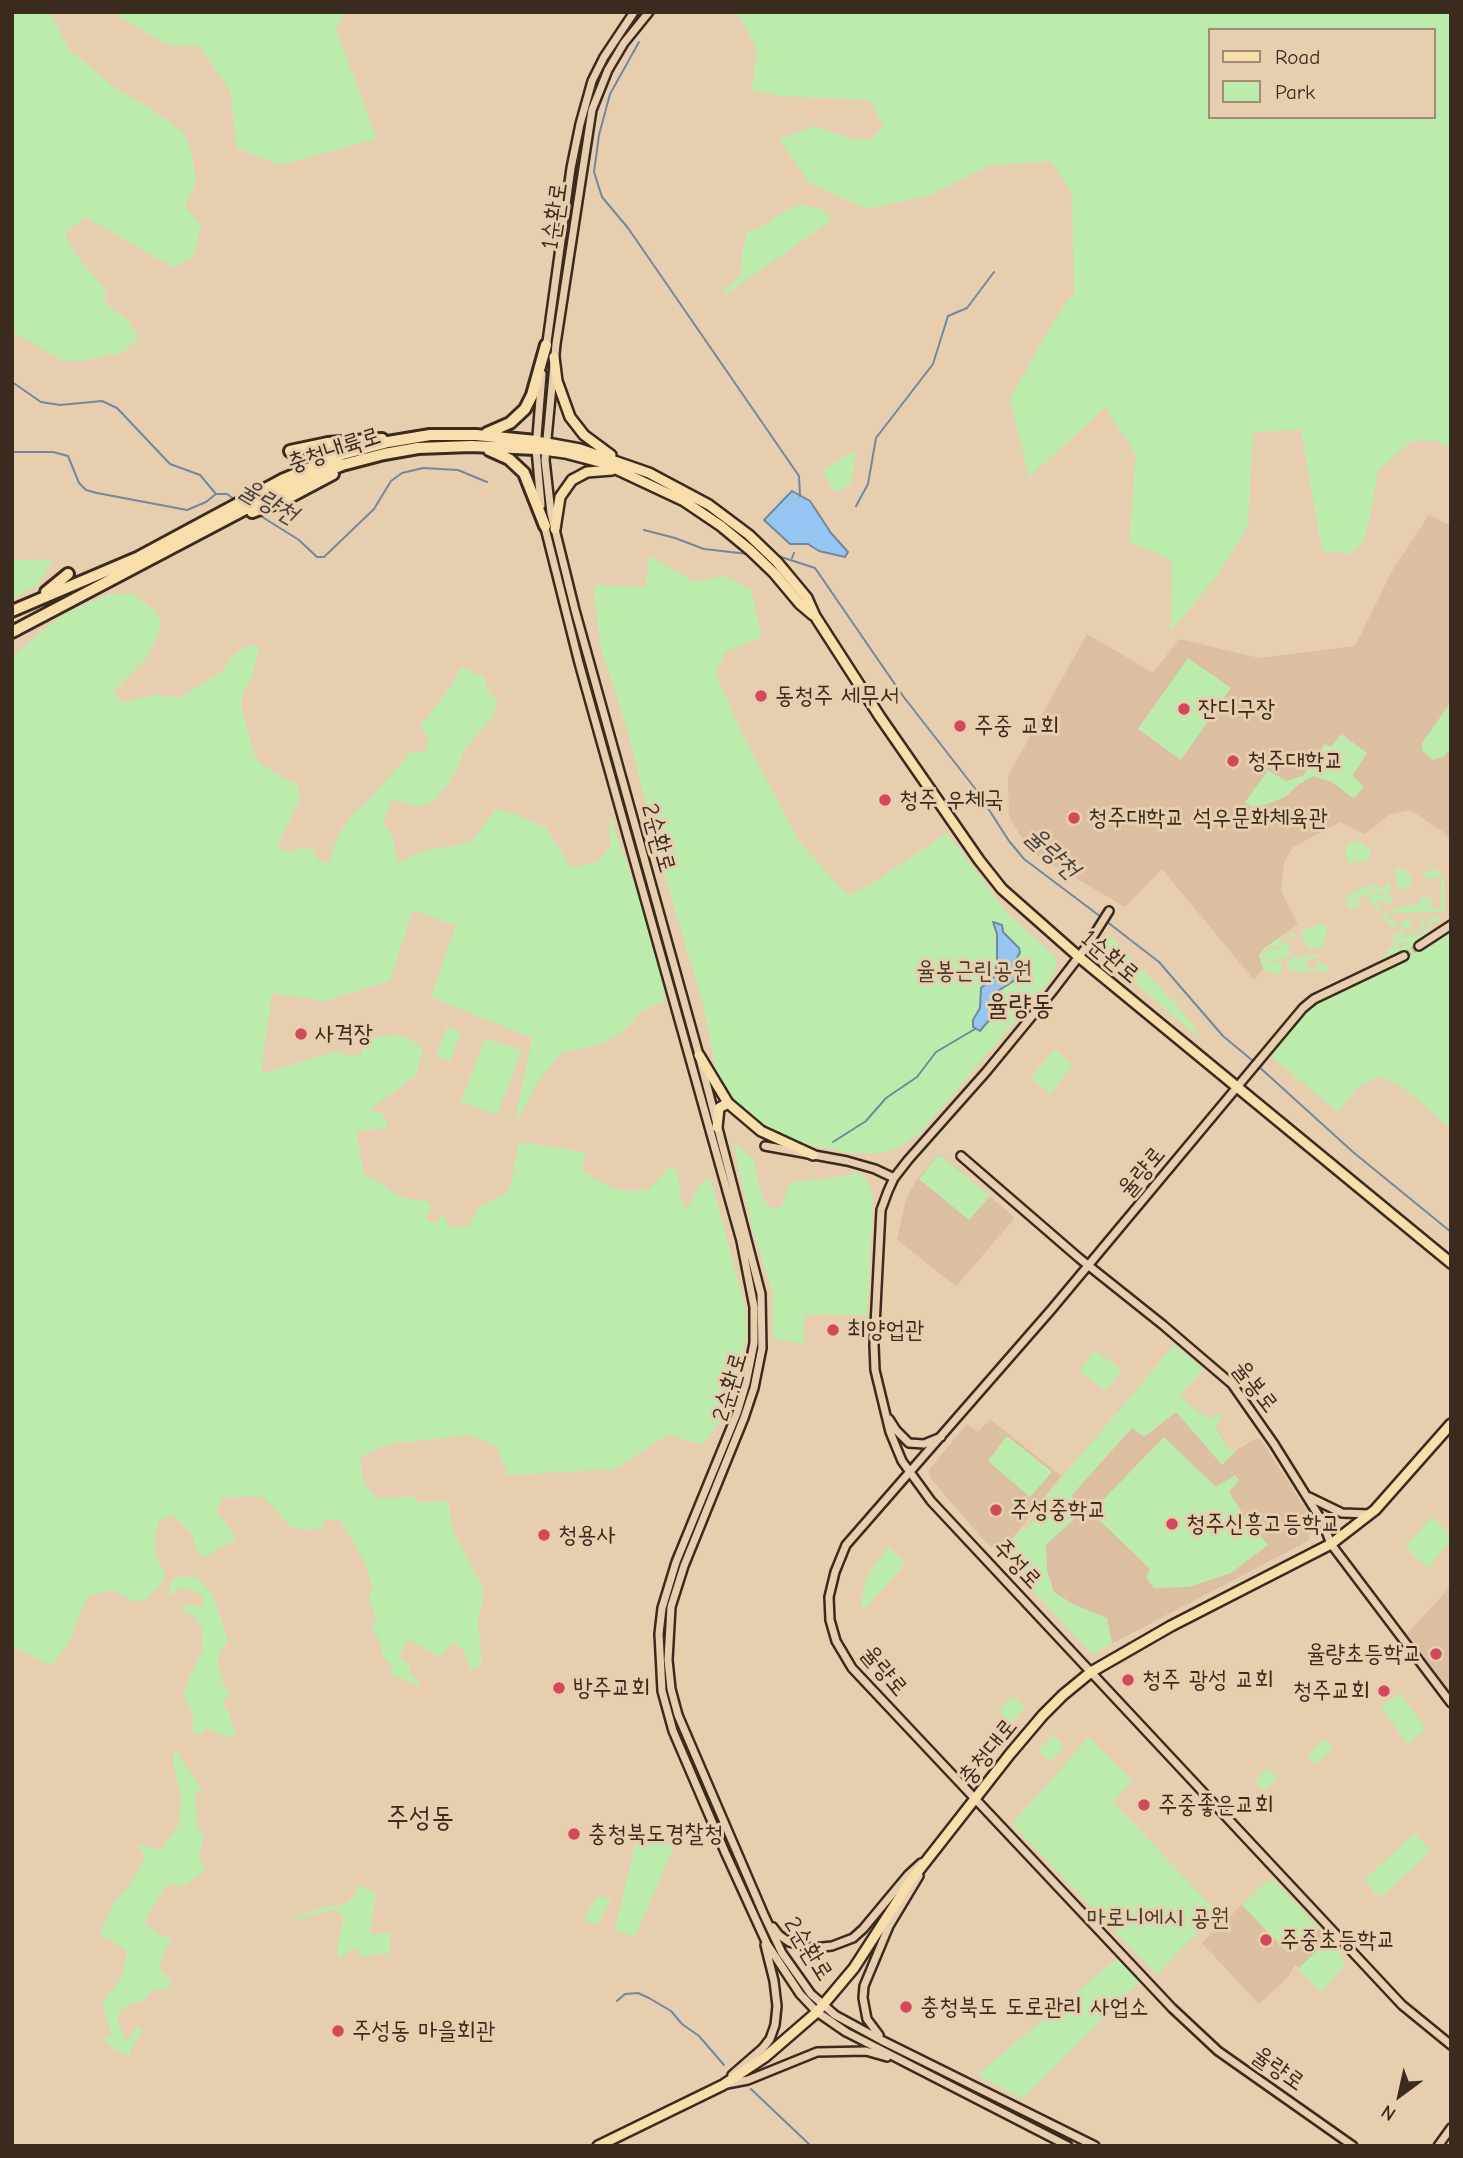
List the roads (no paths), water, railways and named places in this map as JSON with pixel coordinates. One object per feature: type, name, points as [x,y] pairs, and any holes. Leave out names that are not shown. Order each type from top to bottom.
[{"type":"highway","points":[[477,435],[505,426],[522,413],[531,395],[546,345]]},
{"type":"highway","name":"충청내륙로","points":[[12,611],[191,534],[254,504],[325,460],[359,449],[413,437],[477,435],[541,445]]},
{"type":"highway","points":[[290,451],[351,440],[413,437]]},
{"type":"highway","name":"충청내륙로","points":[[254,504],[295,495],[360,460],[418,448],[541,445]]},
{"type":"highway","points":[[480,447],[505,456],[521,469],[550,528]]},
{"type":"highway","points":[[243,517],[254,504]]},
{"type":"highway","name":"충청내륙로","points":[[12,632],[191,534]]},
{"type":"highway","points":[[33,601],[68,574]]},
{"type":"main road","points":[[554,357],[557,381],[570,417],[589,439],[621,461]]},
{"type":"main road","name":"1순환로","points":[[541,445],[580,449],[621,461],[664,480],[709,505],[764,549],[807,598],[815,616],[880,717],[1002,889],[1079,957],[1451,1263]]},
{"type":"main road","name":"1순환로","points":[[541,445],[625,472],[684,501],[745,545],[774,573],[800,604],[815,616]]},
{"type":"main road","points":[[550,528],[560,497],[572,480],[593,470],[625,472]]},
{"type":"main road","points":[[699,1055],[728,1103],[761,1131],[813,1155]]},
{"type":"main road","points":[[717,1127],[719,1108],[728,1103]]},
{"type":"main road","points":[[761,1131],[765,1146]]},
{"type":"main road","name":"충청대로","points":[[598,2146],[723,2085],[765,2057],[820,2009],[855,1968],[909,1883],[975,1799],[1043,1715],[1091,1672],[1175,1624],[1331,1544],[1370,1514],[1451,1424]]},
{"type":"street","name":"1순환로","points":[[541,445],[540,392],[571,168],[580,124],[592,81],[604,57],[634,12]]},
{"type":"street","name":"1순환로","points":[[541,445],[592,110],[608,70],[624,43],[649,12]]},
{"type":"street","name":"2순환로","points":[[541,445],[538,489],[589,660],[699,1055],[758,1278],[762,1312],[762,1348],[758,1374],[744,1418],[674,1595],[668,1631],[668,1660],[678,1715],[782,1953],[820,2009],[1096,2146]]},
{"type":"street","name":"2순환로","points":[[550,528],[579,663],[692,1062],[752,1287],[755,1325],[750,1369],[737,1413],[666,1590],[659,1634],[662,1691],[673,1731],[764,1937],[784,1971],[820,2009],[846,2032],[1068,2146]]},
{"type":"street","name":"주성로","points":[[1109,911],[1079,957],[986,1072],[894,1178],[881,1210],[874,1337],[876,1370],[890,1432],[902,1461],[931,1501],[1402,2005],[1451,2045]]},
{"type":"street","points":[[1419,946],[1451,925]]},
{"type":"street","name":"율량로","points":[[1353,2146],[1202,2038],[852,1668],[836,1641],[830,1620],[830,1597],[835,1572],[846,1545],[942,1437],[1303,1008],[1314,999],[1404,956]]},
{"type":"street","points":[[765,1146],[875,1169],[894,1178]]},
{"type":"street","name":"율봉로","points":[[961,1156],[1232,1384],[1304,1493],[1331,1544],[1451,1703]]},
{"type":"street","points":[[885,1413],[909,1443],[924,1444],[942,1437]]},
{"type":"street","points":[[1304,1493],[1342,1513],[1370,1514]]},
{"type":"street","points":[[762,1911],[779,1935],[789,1942],[812,1948],[832,1947],[853,1938],[863,1929],[908,1875],[935,1850]]},
{"type":"street","points":[[893,2046],[875,2032],[867,2019],[864,1986],[889,1926],[935,1850]]},
{"type":"street","points":[[723,2085],[763,2048],[775,2025],[777,2006],[774,1981],[764,1937]]},
{"type":"street","points":[[723,2085],[748,2080],[817,2052],[866,2051],[909,2064]]},
{"type":"street","points":[[1438,2146],[1451,2128]]},
{"type":"water","points":[[792,491],[810,501],[831,533],[848,552],[845,557],[819,551],[808,544],[790,544],[764,520]]},
{"type":"water","points":[[993,922],[1002,925],[1003,932],[1020,952],[1015,962],[1015,980],[998,991],[990,1019],[980,1031],[973,1027],[973,1020],[980,1008],[981,988],[994,977],[997,962],[997,934]]},
{"type":"waterway","points":[[639,42],[610,94],[599,135],[594,172],[602,197],[628,228],[799,476],[800,496]]},
{"type":"waterway","points":[[856,506],[868,484],[876,438],[933,364],[948,316],[967,308],[994,272]]},
{"type":"waterway","points":[[12,382],[41,402],[60,405],[102,401],[117,408],[170,464],[200,475],[216,494]]},
{"type":"waterway","name":"율량천","points":[[12,452],[53,452],[68,456],[79,483],[86,490],[97,493],[187,510],[206,502],[216,494],[227,494],[237,501]]},
{"type":"waterway","name":"율량천","points":[[259,515],[299,540],[317,557],[324,557],[374,509],[391,481],[402,473],[423,468],[458,470],[487,482]]},
{"type":"waterway","name":"율량천","points":[[644,530],[704,549],[748,554]]},
{"type":"waterway","points":[[792,558],[794,553]]},
{"type":"waterway","name":"율량천","points":[[778,556],[815,568],[903,696],[977,791],[1009,841],[1024,859],[1101,917]]},
{"type":"waterway","name":"율량천","points":[[1106,921],[1159,962],[1223,1036],[1253,1061]]},
{"type":"waterway","points":[[833,1142],[866,1121],[886,1098],[917,1077],[936,1052],[975,1029]]},
{"type":"waterway","name":"율량천","points":[[1257,1065],[1353,1152],[1451,1232]]},
{"type":"waterway","points":[[617,2001],[625,1994],[638,1993],[671,2011],[682,2024],[699,2036],[724,2065]]},
{"type":"waterway","points":[[751,2089],[811,2146]]},
{"type":"tunnel","points":[[1404,956],[1419,946]]},
{"type":"place","name":"동청주 세무서","points":[[761,696]]},
{"type":"place","name":"잔디구장","points":[[1184,709]]},
{"type":"place","name":"주중 교회","points":[[960,726]]},
{"type":"place","name":"청주대학교","points":[[1233,761]]},
{"type":"place","name":"청주 우체국","points":[[885,800]]},
{"type":"place","name":"청주대학교 석우문화체육관","points":[[1074,818]]},
{"type":"place","name":"사격장","points":[[301,1034]]},
{"type":"place","name":"최양업관","points":[[833,1330]]},
{"type":"place","name":"주성중학교","points":[[996,1510]]},
{"type":"place","name":"청주신흥고등학교","points":[[1172,1524]]},
{"type":"place","name":"청용사","points":[[544,1535]]},
{"type":"place","name":"율량초등학교","points":[[1436,1654]]},
{"type":"place","name":"청주 광성 교회","points":[[1128,1680]]},
{"type":"place","name":"방주교회","points":[[559,1688]]},
{"type":"place","name":"청주교회","points":[[1384,1691]]},
{"type":"place","name":"주중좋은교회","points":[[1144,1805]]},
{"type":"place","name":"충청북도경찰청","points":[[574,1834]]},
{"type":"place","name":"주중초등학교","points":[[1266,1940]]},
{"type":"place","name":"충청북도 도로관리 사업소","points":[[906,2007]]},
{"type":"place","name":"주성동 마을회관","points":[[338,2031]]},
{"type":"district","name":"율량동","points":[[1020,1006]]},
{"type":"district","name":"주성동","points":[[420,1818]]},
{"type":"park label","name":"율봉근린공원","points":[[974,971]]},
{"type":"park label","name":"마로니에시 공원","points":[[1158,1918]]}]
